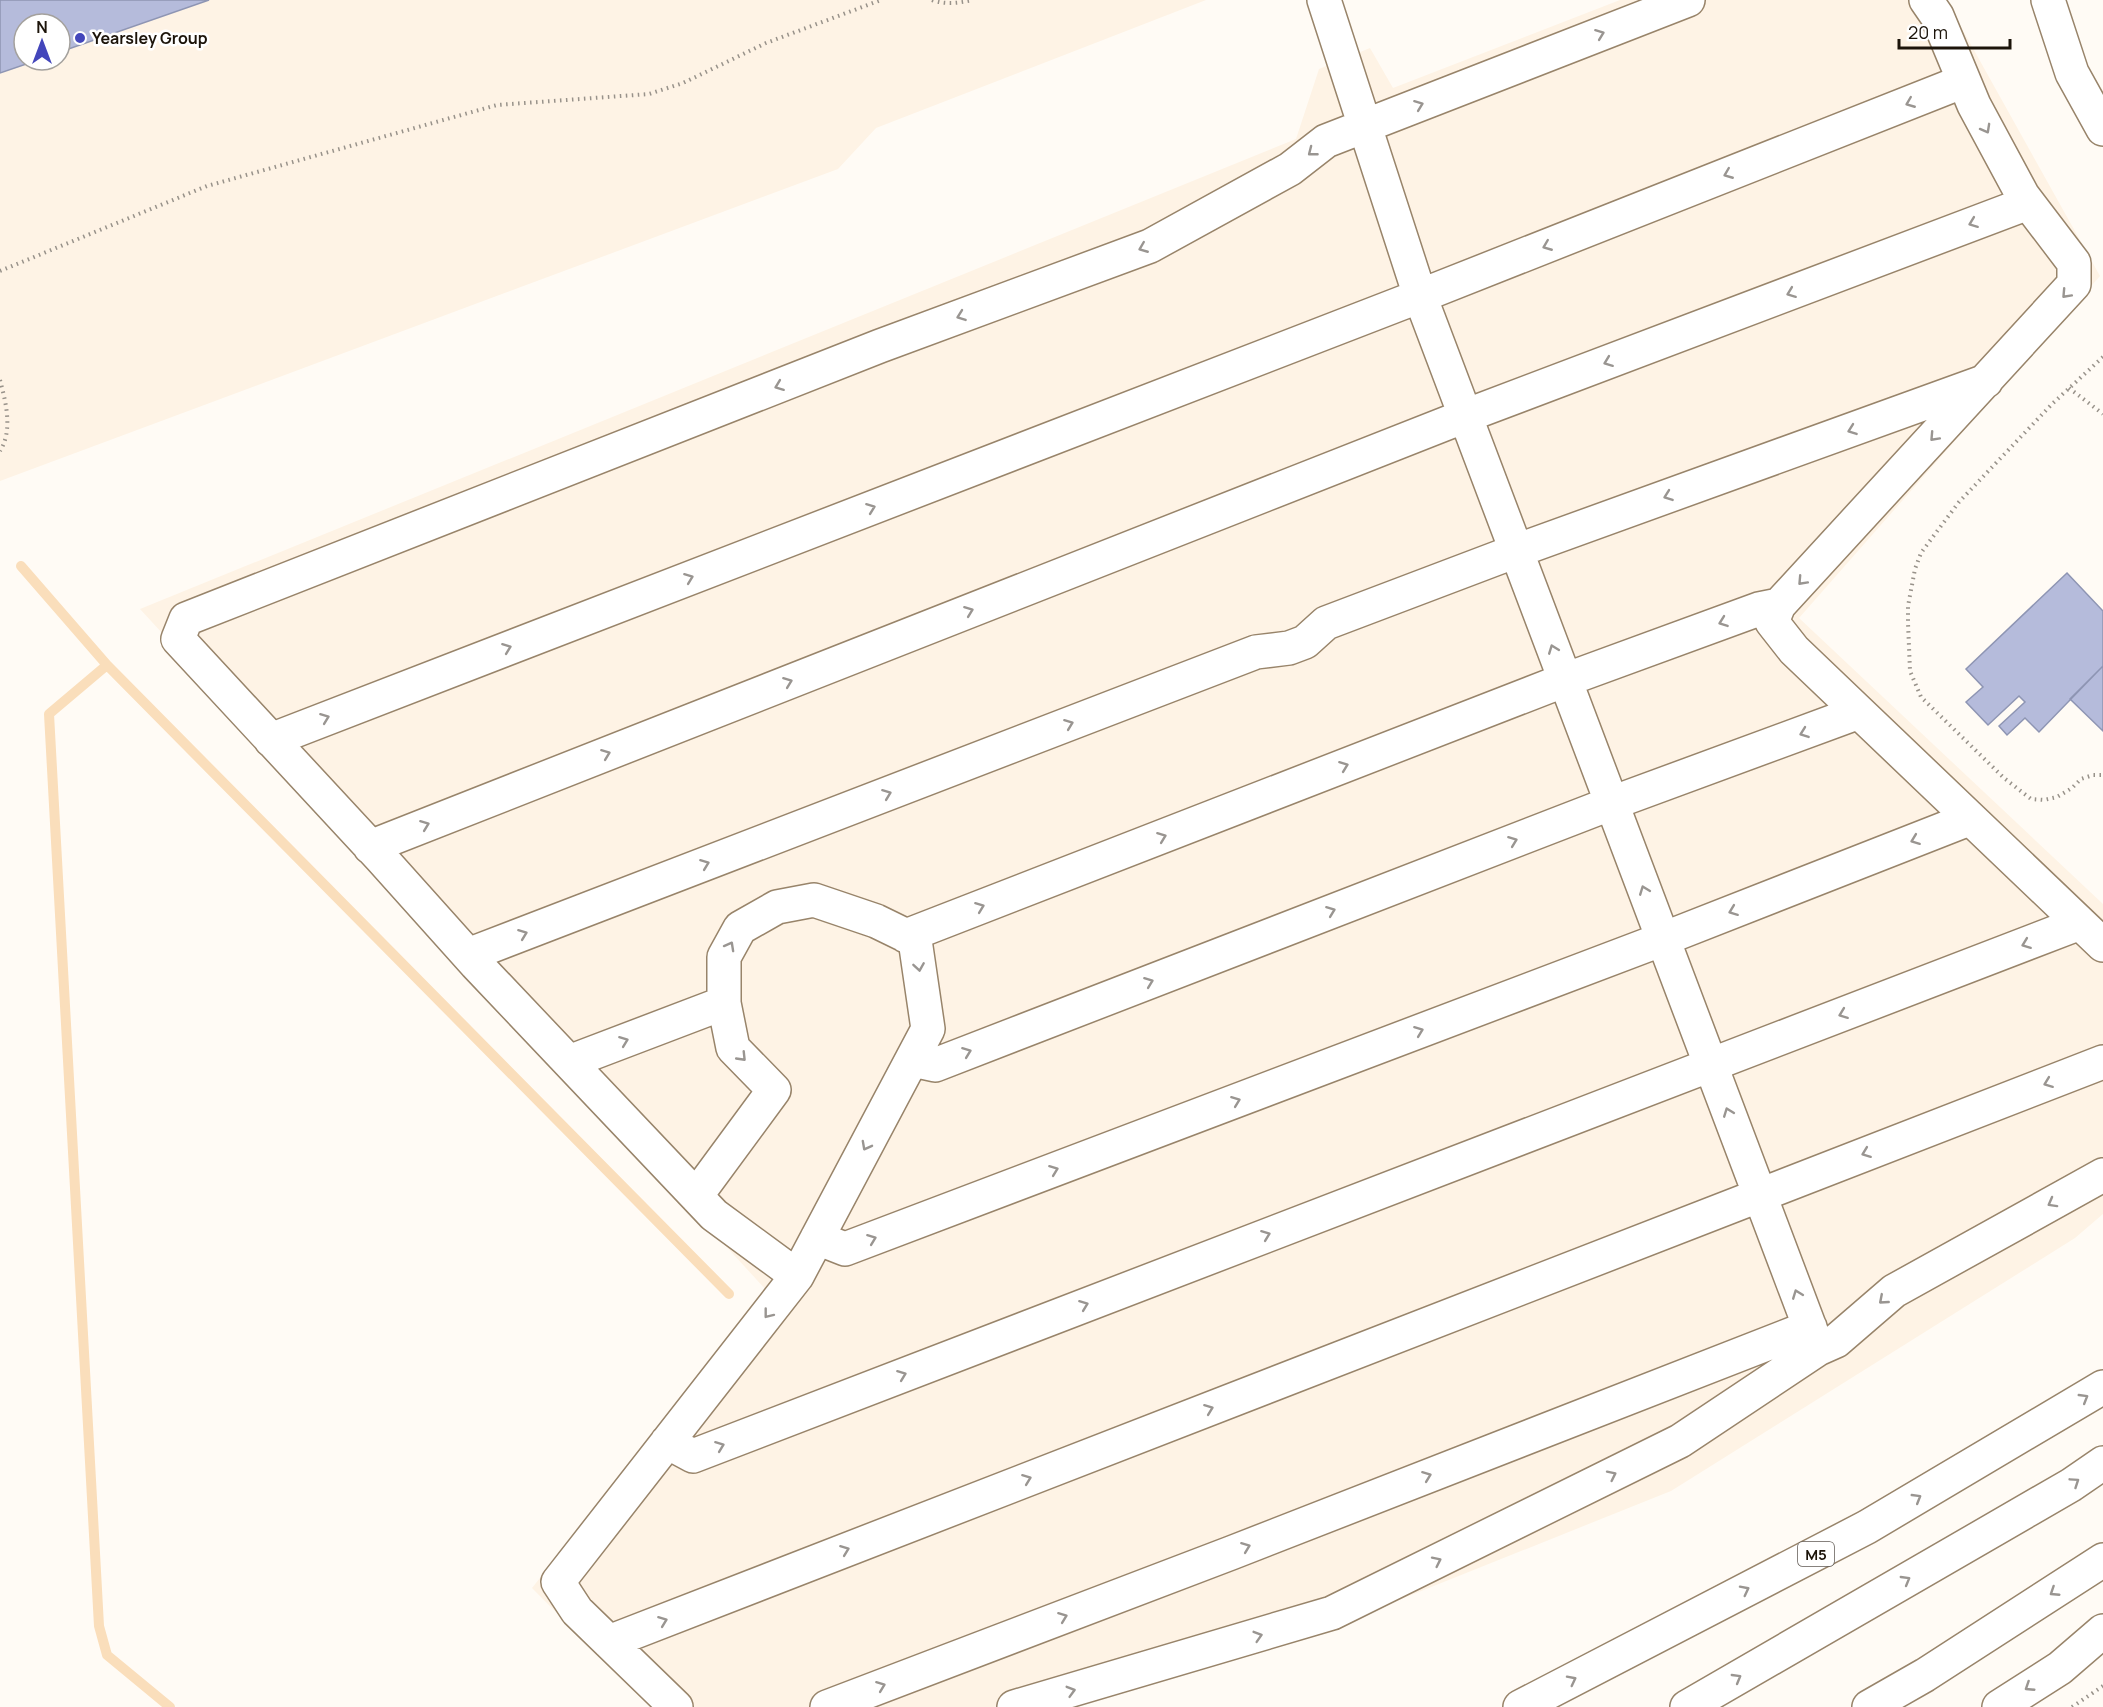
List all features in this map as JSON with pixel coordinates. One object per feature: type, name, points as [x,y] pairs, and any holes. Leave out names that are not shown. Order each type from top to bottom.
[{"type":"main road","points":[[1324,0],[1420,296],[1814,1338]]},
{"type":"main road","points":[[797,1276],[714,1215],[468,955],[178,639],[186,619],[880,346],[1150,246],[1290,169],[1326,141],[1688,0]]},
{"type":"main road","points":[[667,1442],[693,1456],[1710,1064],[2092,934],[1794,650],[1772,622],[1779,605],[2074,284],[2074,263],[2028,203],[1974,105],[1937,16],[1926,0]]},
{"type":"main road","points":[[2048,0],[2072,74],[2103,129]]},
{"type":"main road","points":[[271,740],[1420,296],[1964,81]]},
{"type":"main road","points":[[370,847],[1465,416],[2028,203]]},
{"type":"main road","points":[[468,955],[1256,652],[1288,648],[1305,642],[1326,623],[1516,551],[1986,381]]},
{"type":"main road","points":[[906,936],[1565,681],[1759,609],[1779,605]]},
{"type":"main road","points":[[912,1060],[935,1065],[1611,803],[1859,712]]},
{"type":"main road","points":[[817,1238],[845,1249],[1663,939],[1969,819]]},
{"type":"main road","points":[[676,1707],[577,1611],[558,1582],[797,1276],[928,1029],[915,940],[876,921],[814,900],[777,907],[740,928],[724,957],[724,1003],[732,1048],[774,1090],[696,1196]]},
{"type":"main road","points":[[569,1062],[724,1003]]},
{"type":"main road","points":[[609,1642],[2103,1062]]},
{"type":"main road","points":[[827,1707],[1264,1540],[1814,1338],[1836,1341],[1894,1291],[2103,1175]]},
{"type":"main road","points":[[1014,1707],[1332,1613],[1680,1441],[1814,1338]]},
{"type":"main road","name":"M5","points":[[1520,1707],[1867,1527],[2103,1387]]},
{"type":"main road","points":[[1687,1707],[2071,1485],[2103,1462]]},
{"type":"main road","points":[[1869,1707],[1925,1675],[2103,1560]]},
{"type":"main road","points":[[1999,1707],[2060,1668],[2103,1631]]},
{"type":"path","points":[[0,271],[207,186],[497,105],[649,94],[692,79],[766,43],[881,0]]},
{"type":"path","points":[[932,0],[941,3],[973,0]]},
{"type":"path","points":[[2103,357],[2069,388],[1959,502],[1921,553],[1915,569],[1908,606],[1908,657],[1910,671],[1921,697],[2004,778],[2031,799],[2044,800],[2057,797],[2081,779],[2103,775]]},
{"type":"path","points":[[0,380],[8,409],[6,442],[0,451]]},
{"type":"path","points":[[2069,388],[2103,414]]},
{"type":"path","points":[[2072,1707],[2103,1686]]},
{"type":"shaded area","points":[[0,0],[1206,0],[876,128],[838,169],[0,481]]},
{"type":"shaded area","points":[[1620,0],[1946,0],[2100,276],[1799,618],[2103,904],[2103,1214],[2075,1238],[1671,1491],[1329,1628],[1058,1707],[650,1707],[532,1588],[768,1292],[140,609],[1296,139],[1319,69],[1370,48],[1393,88]]},
{"type":"building","name":"Yearsley Group","points":[[0,0],[209,0],[72,48],[72,12],[12,12],[12,69],[0,73]]},
{"type":"building","points":[[2067,573],[2103,611],[2103,666],[2039,732],[2025,718],[2007,735],[1999,726],[2025,702],[2019,696],[1988,725],[1966,702],[1983,687],[1966,669]]},
{"type":"building","points":[[2103,666],[2103,731],[2070,699]]},
{"type":"waterway","points":[[21,566],[107,665],[729,1294]]},
{"type":"waterway","points":[[107,665],[49,714],[99,1626],[107,1655],[170,1707]]},
{"type":"place","name":"Yearsley Group","points":[[80,38]]}]
